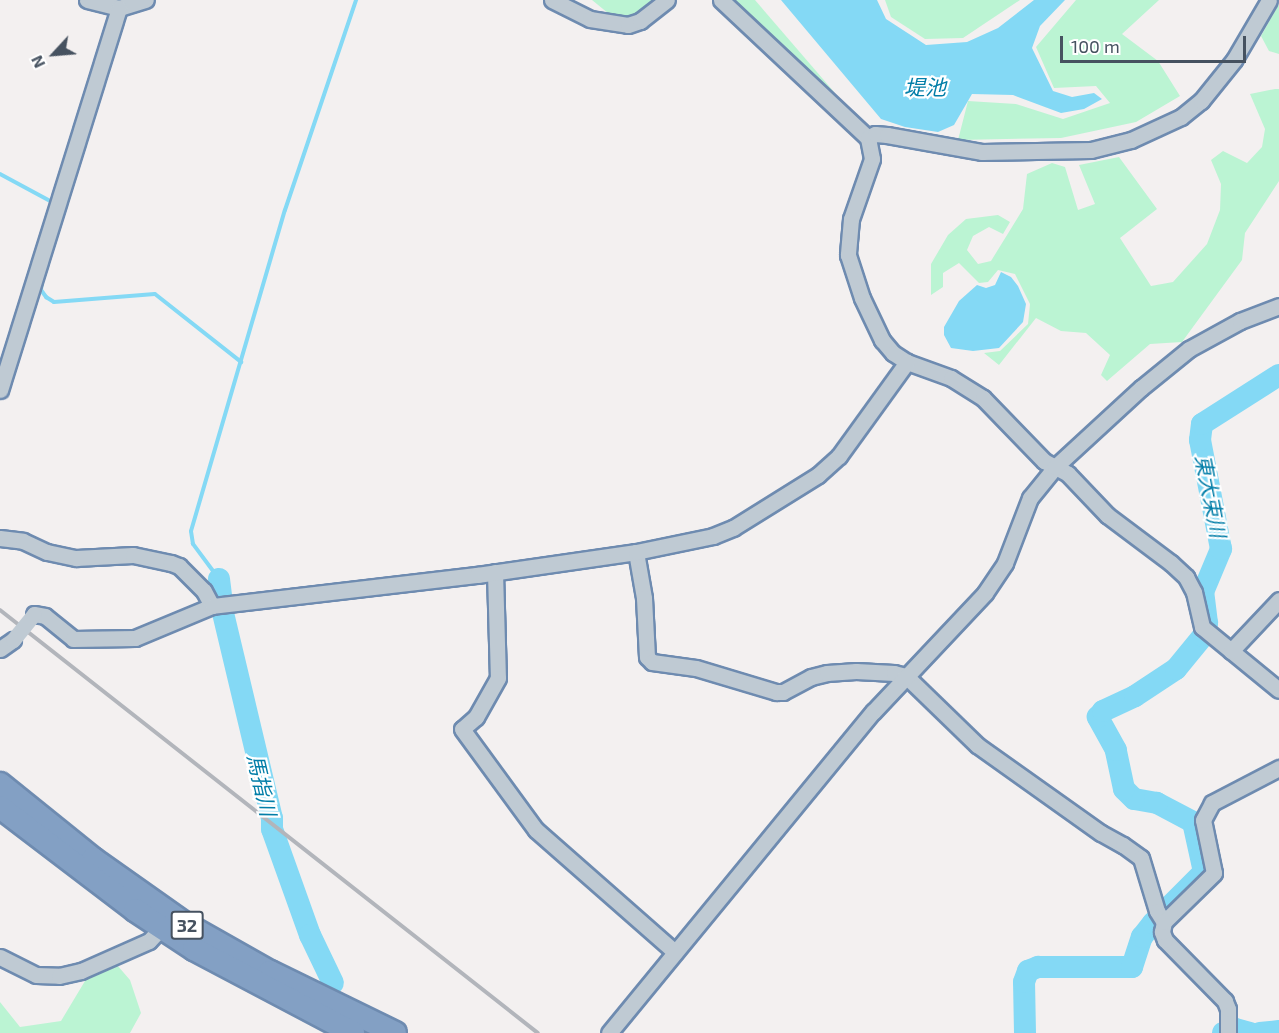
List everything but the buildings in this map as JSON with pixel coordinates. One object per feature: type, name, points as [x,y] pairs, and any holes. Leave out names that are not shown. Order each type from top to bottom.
[{"type":"highway","name":"32","points":[[0,784],[168,922],[395,1033]]},
{"type":"highway","name":"32","points":[[0,807],[78,868],[168,922],[272,992],[353,1033]]},
{"type":"street","points":[[87,0],[119,8],[146,0]]},
{"type":"street","points":[[552,0],[590,19],[628,25],[640,21],[667,0]]},
{"type":"street","points":[[721,0],[868,138],[872,159],[851,219],[848,255],[862,298],[882,340],[893,353],[907,362],[951,378],[984,398],[1044,461],[1068,474],[1107,515],[1186,577],[1194,592],[1205,630],[1279,690]]},
{"type":"street","points":[[868,138],[875,134],[887,135],[982,152],[1091,150],[1131,140],[1181,117],[1201,101],[1234,60],[1269,0]]},
{"type":"street","points":[[0,390],[119,8]]},
{"type":"street","points":[[609,1033],[873,712],[995,579],[1030,498],[1055,467],[1141,388],[1189,349],[1240,321],[1279,306]]},
{"type":"street","points":[[6,645],[34,614],[45,616],[73,639],[85,641],[135,638],[219,606],[495,572],[636,552],[713,536],[733,528],[818,474],[839,456],[907,362]]},
{"type":"street","points":[[0,538],[23,541],[47,552],[76,558],[133,555],[171,563],[179,566],[219,606]]},
{"type":"street","points":[[636,552],[644,598],[647,657],[652,662],[696,668],[776,692],[783,692],[811,677],[827,673],[866,672],[906,676],[977,745],[1101,833],[1141,858],[1161,917],[1165,940],[1225,1001],[1228,1009],[1227,1031]]},
{"type":"street","points":[[495,572],[498,678],[476,717],[462,729],[536,830],[675,952]]},
{"type":"street","points":[[1231,651],[1279,600]]},
{"type":"street","points":[[1161,917],[1214,873],[1203,820],[1203,815],[1212,803],[1279,768]]},
{"type":"street","points":[[0,957],[36,975],[59,976],[81,970],[149,941],[168,922]]},
{"type":"green space","points":[[592,0],[654,0],[636,14],[625,18],[614,18]]},
{"type":"green space","points":[[735,0],[755,0],[835,93],[790,57]]},
{"type":"green space","points":[[885,0],[1020,0],[963,38],[925,39],[891,17]]},
{"type":"green space","points":[[1076,0],[1159,0],[1122,34],[1158,61],[1180,96],[1136,122],[1061,138],[958,140],[968,101],[1016,104],[1063,119],[1110,103],[1096,86],[1054,88],[1036,47]]},
{"type":"green space","points":[[1279,4],[1279,54],[1269,51],[1261,36]]},
{"type":"green space","points":[[1279,89],[1279,181],[1245,233],[1242,260],[1182,342],[1150,344],[1107,381],[1101,375],[1110,355],[1086,333],[1061,331],[1036,318],[999,365],[984,353],[1000,351],[1028,324],[1030,304],[1015,274],[998,270],[988,282],[979,283],[959,263],[943,273],[943,287],[931,295],[931,264],[948,235],[966,219],[998,215],[1010,222],[1003,234],[989,227],[973,236],[967,250],[978,264],[991,261],[1023,209],[1027,174],[1052,163],[1065,167],[1078,210],[1095,204],[1079,165],[1119,157],[1157,209],[1120,238],[1151,286],[1173,282],[1207,244],[1220,210],[1221,184],[1211,160],[1223,151],[1247,163],[1262,147],[1265,129],[1250,94]]},
{"type":"green space","points":[[117,965],[130,980],[141,1013],[130,1033],[0,1033],[0,1002],[20,1027],[61,1021],[88,976]]},
{"type":"water","name":"堤池","points":[[781,0],[877,0],[886,19],[926,45],[967,42],[998,28],[1034,0],[1065,0],[1040,26],[1032,48],[1053,91],[1072,97],[1094,93],[1102,99],[1084,109],[1061,113],[1013,95],[972,94],[954,125],[938,132],[905,127],[881,119]]},
{"type":"water","points":[[1001,272],[1011,277],[1026,304],[1023,322],[999,348],[973,351],[951,348],[944,335],[944,327],[959,301],[977,285],[986,288],[995,285]]},
{"type":"waterway","points":[[219,579],[193,544],[191,531],[285,210],[356,0]]},
{"type":"waterway","points":[[0,174],[50,201]]},
{"type":"waterway","points":[[43,275],[41,290],[54,302],[155,294],[241,362]]},
{"type":"waterway","name":"東大束川","points":[[1025,1033],[1024,982],[1028,971],[1038,967],[1132,967],[1142,937],[1204,872],[1193,822],[1157,803],[1134,799],[1124,789],[1116,750],[1098,717],[1103,711],[1135,696],[1176,669],[1203,636],[1207,623],[1203,592],[1221,549],[1200,440],[1202,424],[1279,375]]},
{"type":"waterway","name":"馬指川","points":[[219,579],[223,613],[272,818],[272,829],[310,935],[333,983]]},
{"type":"waterway","points":[[1223,1033],[1235,1029],[1250,1033]]},
{"type":"waterway","points":[[1260,1033],[1279,1031]]},
{"type":"railway","points":[[0,610],[538,1033]]}]
